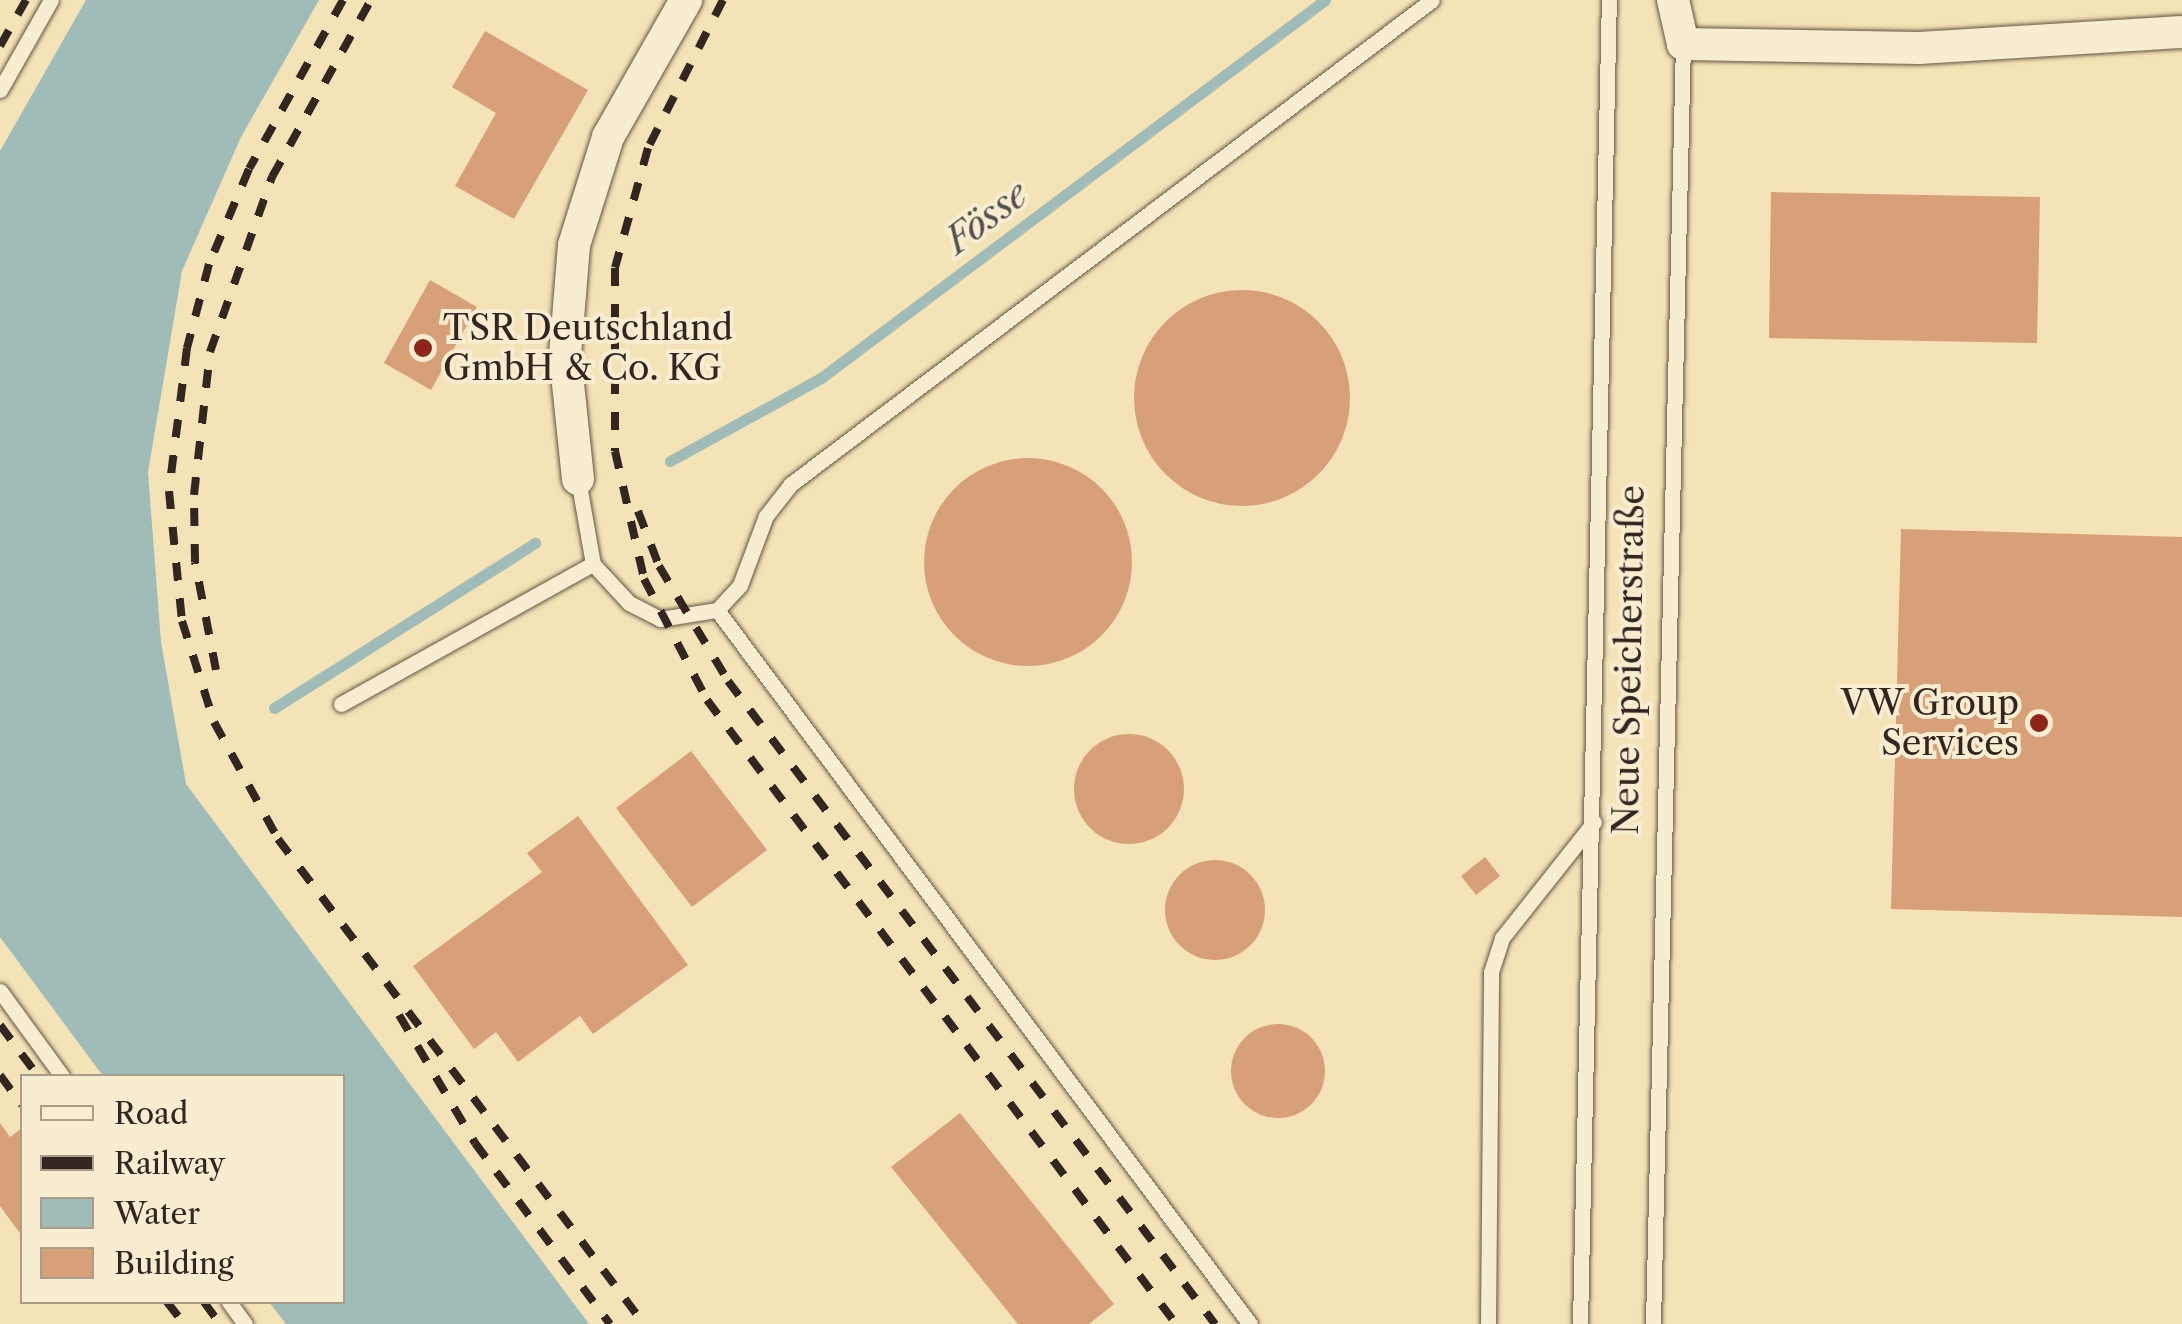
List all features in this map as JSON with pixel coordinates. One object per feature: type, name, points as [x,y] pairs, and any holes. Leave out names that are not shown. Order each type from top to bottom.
[{"type":"street","points":[[578,479],[565,355],[574,245],[608,137],[686,0]]},
{"type":"street","name":"Neue Speicherstraße","points":[[1672,0],[1683,44]]},
{"type":"street","points":[[1683,44],[1919,48],[2182,32]]},
{"type":"lane","points":[[0,90],[51,0]]},
{"type":"lane","points":[[578,479],[593,564],[630,604],[660,619],[717,610],[740,585],[766,516],[790,484],[1432,0]]},
{"type":"lane","points":[[1580,1324],[1595,821],[1609,0]]},
{"type":"lane","name":"Neue Speicherstraße","points":[[1653,1324],[1683,44]]},
{"type":"lane","points":[[341,704],[593,564]]},
{"type":"lane","points":[[717,610],[1250,1324]]},
{"type":"lane","points":[[1488,1324],[1491,972],[1502,938],[1595,821]]},
{"type":"lane","points":[[0,992],[61,1074]]},
{"type":"lane","points":[[231,1304],[246,1324]]},
{"type":"water","points":[[86,0],[319,0],[241,137],[182,271],[148,472],[161,642],[186,784],[589,1324],[286,1324],[271,1304],[345,1304],[345,1074],[102,1074],[0,937],[0,151]]},
{"type":"building","points":[[485,31],[588,90],[514,219],[455,186],[496,113],[452,87]]},
{"type":"building","points":[[1771,192],[2040,197],[2037,343],[1769,338]]},
{"type":"building","name":"TSR Deutschland GmbH & Co. KG","points":[[430,280],[477,307],[431,390],[384,363]]},
{"type":"building","points":[[1242,290],[1283,299],[1318,322],[1341,357],[1350,398],[1341,439],[1318,474],[1283,497],[1242,506],[1201,497],[1166,474],[1143,439],[1134,398],[1143,357],[1166,322],[1201,299]]},
{"type":"building","points":[[1028,458],[1068,466],[1101,489],[1124,522],[1132,562],[1124,602],[1101,635],[1068,658],[1028,666],[988,658],[955,635],[932,602],[924,562],[932,522],[955,489],[988,466]]},
{"type":"building","name":"VW Group Services","points":[[1901,529],[2182,537],[2182,917],[1891,909]]},
{"type":"building","points":[[1129,734],[1150,738],[1168,750],[1180,768],[1184,789],[1180,810],[1168,828],[1150,840],[1129,844],[1108,840],[1090,828],[1078,810],[1074,789],[1078,768],[1090,750],[1108,738]]},
{"type":"building","points":[[691,751],[767,850],[692,907],[616,808]]},
{"type":"building","points":[[578,816],[688,965],[593,1034],[580,1016],[518,1062],[496,1032],[474,1049],[413,966],[542,872],[527,853]]},
{"type":"building","points":[[1485,857],[1500,876],[1476,895],[1461,876]]},
{"type":"building","points":[[1215,860],[1243,868],[1257,882],[1265,910],[1257,938],[1243,952],[1215,960],[1187,952],[1173,938],[1165,910],[1173,882],[1187,868]]},
{"type":"building","points":[[1278,1024],[1296,1028],[1311,1038],[1321,1053],[1325,1071],[1321,1089],[1311,1104],[1296,1114],[1278,1118],[1260,1114],[1245,1104],[1235,1089],[1231,1071],[1235,1053],[1245,1038],[1260,1028]]},
{"type":"building","points":[[960,1113],[1114,1304],[1089,1324],[1018,1324],[891,1167]]},
{"type":"building","points":[[0,1123],[10,1137],[20,1130],[20,1233],[0,1206]]},
{"type":"waterway","name":"Fösse","points":[[670,461],[821,378],[1325,0]]},
{"type":"waterway","name":"Fösse","points":[[274,708],[535,543]]},
{"type":"railway","points":[[0,46],[26,0]]},
{"type":"railway","points":[[343,0],[249,169],[209,264],[187,348],[169,491],[182,621],[214,722],[278,839],[644,1324]]},
{"type":"railway","points":[[216,670],[195,562],[194,495],[210,352],[272,177],[371,0]]},
{"type":"railway","points":[[723,0],[648,148],[615,268],[615,451],[644,579],[707,700],[1176,1324]]},
{"type":"railway","points":[[638,511],[659,566],[728,681],[1215,1324]]},
{"type":"railway","points":[[399,1015],[475,1143],[610,1324]]},
{"type":"railway","points":[[0,1025],[37,1074]]},
{"type":"railway","points":[[0,1075],[20,1102]]},
{"type":"railway","points":[[169,1304],[184,1324]]},
{"type":"railway","points":[[205,1304],[220,1324]]},
{"type":"place","name":"TSR Deutschland GmbH & Co. KG","points":[[423,348]]},
{"type":"place","name":"VW Group Services","points":[[2039,723]]}]
